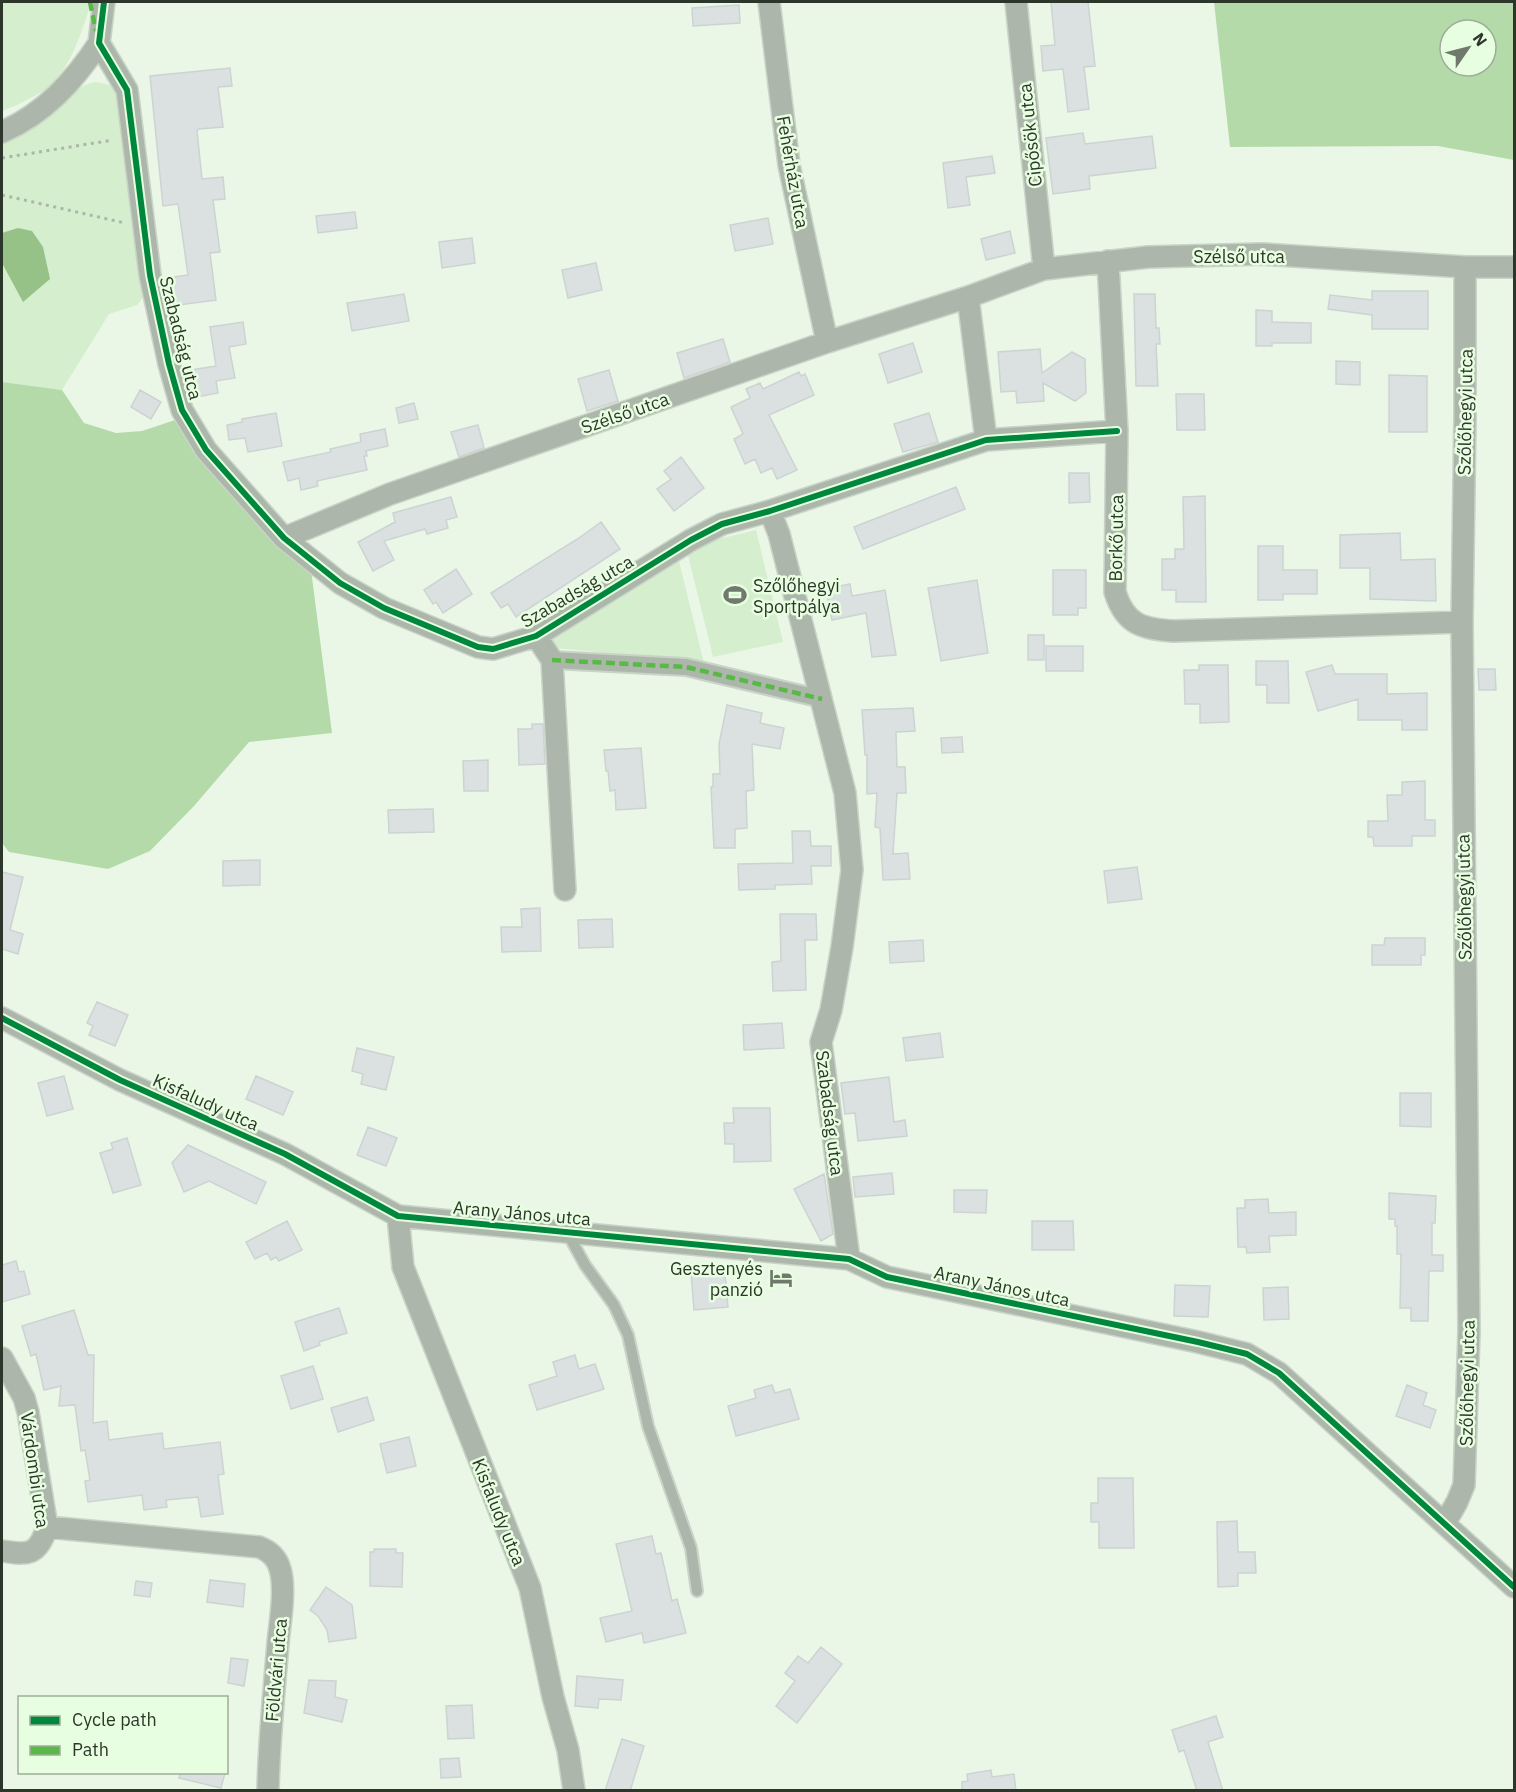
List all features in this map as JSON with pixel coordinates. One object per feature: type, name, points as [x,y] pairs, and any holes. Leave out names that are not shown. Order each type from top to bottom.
[{"type":"street","points":[[2,132],[17,126],[59,95],[84,67],[99,43],[104,2]]},
{"type":"street","name":"Fehérház utca","points":[[769,2],[789,165],[827,342]]},
{"type":"street","name":"Cipősök utca","points":[[1016,2],[1044,269]]},
{"type":"street","name":"Szabadság utca","points":[[99,43],[127,90],[150,275],[169,364],[182,410],[206,450],[284,538],[340,583],[384,609],[478,647],[493,649],[536,636],[691,540],[722,524],[770,511],[986,440],[1117,431]]},
{"type":"street","name":"Szélső utca","points":[[284,538],[390,494],[1044,269],[1148,257],[1262,254],[1465,267],[1515,267]]},
{"type":"street","name":"Borkő utca","points":[[1108,261],[1117,431],[1115,592],[1119,607],[1129,618],[1150,630],[1174,631],[1462,622]]},
{"type":"street","name":"Szőlőhegyi utca","points":[[1444,1523],[1464,1485],[1469,1331],[1462,622],[1465,267]]},
{"type":"street","points":[[968,297],[986,440]]},
{"type":"street","name":"Szabadság utca","points":[[770,511],[779,534],[845,794],[852,870],[831,1010],[821,1042],[849,1259]]},
{"type":"street","points":[[536,636],[552,660],[565,890]]},
{"type":"street","points":[[552,660],[686,667],[822,699]]},
{"type":"street","name":"Kisfaludy utca","points":[[2,1018],[120,1080],[285,1154],[398,1216],[403,1267],[530,1588],[553,1697],[568,1750],[574,1791]]},
{"type":"street","name":"Arany János utca","points":[[398,1216],[849,1259],[886,1277],[1247,1354],[1280,1374],[1515,1587]]},
{"type":"street","name":"Várdombi utca","points":[[2,1358],[24,1398],[28,1412],[47,1527],[43,1541],[25,1555],[2,1551]]},
{"type":"street","name":"Földvári utca","points":[[47,1527],[259,1547],[271,1553],[278,1562],[281,1572],[282,1603],[269,1744],[268,1791]]},
{"type":"lane","points":[[567,1232],[585,1265],[614,1305],[628,1335],[648,1426],[691,1548],[697,1591]]},
{"type":"path","points":[[2,158],[133,137]]},
{"type":"path","points":[[2,195],[144,227]]},
{"type":"shaded area","points":[[2,2],[91,2],[77,44],[60,75],[36,95],[2,111]]},
{"type":"shaded area","points":[[1214,2],[1514,2],[1514,160],[1438,146],[1230,147]]},
{"type":"shaded area","points":[[96,82],[116,88],[144,296],[137,305],[109,314],[62,390],[2,382],[2,140],[37,124],[48,117],[75,91]]},
{"type":"shaded area","points":[[18,228],[32,231],[43,247],[50,279],[23,302],[2,263],[2,233]]},
{"type":"shaded area","points":[[2,382],[62,390],[84,423],[116,433],[142,431],[184,417],[309,554],[332,733],[249,742],[194,806],[150,851],[108,869],[9,852],[2,843]]},
{"type":"shaded area","name":"Szőlőhegyi Sportpálya","points":[[756,530],[783,642],[713,657],[686,547]]},
{"type":"shaded area","points":[[676,549],[704,663],[556,648],[549,631]]},
{"type":"building","points":[[1051,2],[1088,2],[1095,66],[1084,67],[1089,109],[1068,112],[1063,69],[1043,71],[1041,46],[1055,45]]},
{"type":"building","points":[[739,5],[740,23],[693,26],[692,8]]},
{"type":"building","points":[[230,68],[232,86],[218,87],[223,127],[197,131],[202,179],[223,177],[225,199],[213,200],[220,252],[210,253],[216,300],[171,306],[167,278],[188,275],[178,204],[163,206],[150,76]]},
{"type":"building","points":[[1083,133],[1085,144],[1152,136],[1156,168],[1089,176],[1090,189],[1053,194],[1046,138]]},
{"type":"building","points":[[992,156],[995,173],[966,177],[970,205],[948,208],[943,163]]},
{"type":"building","points":[[355,212],[357,228],[318,233],[316,216]]},
{"type":"building","points":[[768,218],[773,244],[735,251],[730,225]]},
{"type":"building","points":[[1010,231],[1015,253],[986,260],[981,239]]},
{"type":"building","points":[[472,238],[475,263],[442,268],[439,242]]},
{"type":"building","points":[[596,263],[602,290],[568,298],[562,270]]},
{"type":"building","points":[[1372,291],[1428,291],[1428,329],[1372,329],[1372,315],[1328,309],[1330,295],[1372,300]]},
{"type":"building","points":[[404,294],[409,321],[352,331],[347,303]]},
{"type":"building","points":[[1134,294],[1155,294],[1156,328],[1159,328],[1160,344],[1156,344],[1158,386],[1136,386]]},
{"type":"building","points":[[1256,310],[1272,311],[1272,322],[1311,323],[1311,343],[1272,343],[1272,346],[1256,346]]},
{"type":"building","points":[[243,322],[246,344],[229,347],[235,378],[216,381],[218,393],[192,398],[184,371],[216,366],[210,327]]},
{"type":"building","points":[[723,339],[730,362],[684,378],[677,353]]},
{"type":"building","points":[[913,343],[922,372],[888,383],[879,354]]},
{"type":"building","points":[[1040,349],[1042,373],[1072,352],[1085,359],[1086,393],[1075,401],[1043,383],[1044,401],[1017,403],[1016,391],[1001,392],[998,352]]},
{"type":"building","points":[[1336,361],[1360,362],[1360,385],[1336,384]]},
{"type":"building","points":[[609,370],[618,401],[587,411],[578,379]]},
{"type":"building","points":[[799,372],[801,376],[805,374],[814,395],[769,415],[797,470],[777,479],[772,468],[761,473],[755,459],[745,464],[734,439],[743,434],[731,407],[750,398],[746,389],[760,383],[763,389]]},
{"type":"building","points":[[1389,375],[1427,376],[1427,432],[1389,432]]},
{"type":"building","points":[[140,390],[161,402],[151,419],[131,407]]},
{"type":"building","points":[[1176,394],[1204,394],[1205,430],[1177,430]]},
{"type":"building","points":[[414,403],[418,419],[399,423],[396,408]]},
{"type":"building","points":[[276,413],[282,446],[248,452],[245,438],[229,440],[227,425],[242,422],[242,419]]},
{"type":"building","points":[[929,413],[938,442],[903,452],[894,424]]},
{"type":"building","points":[[478,425],[484,448],[459,457],[451,432]]},
{"type":"building","points":[[385,429],[388,446],[366,451],[367,456],[364,456],[367,470],[317,481],[318,486],[301,490],[299,478],[288,481],[283,462],[331,452],[330,449],[361,442],[360,434]]},
{"type":"building","points":[[681,457],[704,488],[674,511],[657,489],[671,479],[664,471]]},
{"type":"building","points":[[1069,473],[1089,473],[1090,502],[1069,503]]},
{"type":"building","points":[[956,487],[965,509],[863,549],[854,527]]},
{"type":"building","points":[[1205,496],[1206,602],[1176,602],[1176,590],[1162,590],[1162,559],[1175,559],[1175,549],[1184,549],[1183,497]]},
{"type":"building","points":[[451,497],[457,517],[446,520],[448,528],[427,534],[425,529],[384,541],[394,560],[373,571],[358,542],[395,522],[393,513]]},
{"type":"building","points":[[601,522],[620,549],[516,617],[508,604],[501,608],[491,593]]},
{"type":"building","points":[[1400,533],[1401,560],[1435,559],[1436,601],[1370,599],[1370,568],[1340,568],[1340,535]]},
{"type":"building","points":[[1258,546],[1283,546],[1283,570],[1317,570],[1317,594],[1283,594],[1283,600],[1258,600]]},
{"type":"building","points":[[456,569],[472,594],[443,613],[436,602],[433,604],[424,590]]},
{"type":"building","points":[[1053,570],[1086,570],[1086,608],[1078,608],[1078,615],[1053,615]]},
{"type":"building","points":[[977,580],[988,653],[941,661],[928,588]]},
{"type":"building","points":[[850,584],[852,596],[885,590],[896,655],[872,657],[866,613],[832,620],[826,589]]},
{"type":"building","points":[[1028,635],[1044,635],[1044,660],[1028,660]]},
{"type":"building","points":[[1046,646],[1083,646],[1083,671],[1046,671]]},
{"type":"building","points":[[1256,661],[1288,661],[1289,703],[1267,703],[1267,685],[1256,685]]},
{"type":"building","points":[[1199,665],[1228,665],[1229,722],[1200,723],[1200,704],[1185,704],[1184,670],[1199,670]]},
{"type":"building","points":[[1332,665],[1335,674],[1387,674],[1387,694],[1427,693],[1427,730],[1402,730],[1402,720],[1358,720],[1358,699],[1318,711],[1306,672]]},
{"type":"building","points":[[1478,669],[1495,669],[1496,690],[1479,690]]},
{"type":"building","points":[[727,705],[762,713],[760,723],[784,728],[780,749],[752,744],[754,790],[746,791],[747,828],[735,829],[735,848],[714,848],[711,787],[713,787],[713,774],[720,774],[719,744]]},
{"type":"building","points":[[913,708],[915,731],[896,732],[897,767],[905,767],[906,793],[897,793],[893,854],[908,853],[910,879],[883,880],[880,828],[875,827],[877,793],[867,794],[867,755],[865,755],[862,710]]},
{"type":"building","points":[[532,724],[543,724],[545,764],[519,765],[518,729],[532,729]]},
{"type":"building","points":[[962,737],[963,752],[942,753],[941,738]]},
{"type":"building","points":[[641,748],[646,808],[616,810],[615,790],[610,791],[604,750]]},
{"type":"building","points":[[488,760],[488,791],[464,791],[463,761]]},
{"type":"building","points":[[1425,781],[1425,820],[1435,820],[1435,836],[1412,836],[1412,846],[1374,846],[1373,837],[1368,837],[1368,821],[1388,821],[1387,795],[1402,795],[1402,782]]},
{"type":"building","points":[[433,809],[434,832],[389,833],[388,810]]},
{"type":"building","points":[[792,831],[810,831],[811,846],[831,846],[831,866],[811,866],[812,884],[775,885],[775,889],[739,890],[738,864],[793,863]]},
{"type":"building","points":[[260,860],[260,885],[223,886],[223,861]]},
{"type":"building","points":[[1137,867],[1142,899],[1108,903],[1104,871]]},
{"type":"building","points":[[2,872],[23,877],[10,930],[23,934],[18,954],[2,949]]},
{"type":"building","points":[[540,908],[541,951],[502,952],[501,927],[522,927],[521,909]]},
{"type":"building","points":[[780,914],[816,914],[817,940],[805,940],[806,990],[773,991],[772,962],[781,961]]},
{"type":"building","points":[[612,919],[613,947],[579,948],[578,920]]},
{"type":"building","points":[[1385,938],[1425,938],[1425,955],[1421,955],[1421,965],[1372,965],[1372,945],[1384,945]]},
{"type":"building","points":[[923,940],[924,961],[890,963],[889,942]]},
{"type":"building","points":[[97,1002],[128,1015],[115,1046],[89,1035],[93,1026],[87,1023]]},
{"type":"building","points":[[782,1023],[784,1048],[744,1050],[743,1025]]},
{"type":"building","points":[[940,1033],[943,1057],[906,1061],[903,1038]]},
{"type":"building","points":[[357,1048],[394,1057],[386,1090],[361,1084],[363,1074],[352,1071]]},
{"type":"building","points":[[64,1076],[73,1109],[47,1116],[38,1083]]},
{"type":"building","points":[[256,1076],[293,1092],[283,1115],[246,1099]]},
{"type":"building","points":[[889,1077],[894,1122],[905,1120],[907,1136],[858,1141],[855,1113],[845,1114],[841,1083]]},
{"type":"building","points":[[1400,1093],[1431,1093],[1431,1127],[1400,1126]]},
{"type":"building","points":[[733,1108],[770,1108],[771,1161],[734,1162],[734,1144],[725,1144],[724,1123],[734,1123]]},
{"type":"building","points":[[368,1127],[397,1138],[386,1166],[357,1155]]},
{"type":"building","points":[[127,1138],[141,1185],[113,1193],[100,1153],[113,1149],[111,1143]]},
{"type":"building","points":[[188,1145],[266,1182],[256,1204],[209,1181],[184,1192],[172,1163]]},
{"type":"building","points":[[892,1173],[894,1194],[855,1197],[853,1177]]},
{"type":"building","points":[[824,1174],[833,1234],[821,1241],[794,1189]]},
{"type":"building","points":[[954,1190],[987,1190],[986,1213],[954,1212]]},
{"type":"building","points":[[1389,1193],[1436,1196],[1435,1223],[1432,1223],[1432,1255],[1443,1255],[1443,1271],[1429,1271],[1428,1321],[1411,1321],[1411,1308],[1400,1308],[1401,1254],[1397,1254],[1395,1219],[1389,1219]]},
{"type":"building","points":[[1268,1199],[1269,1213],[1296,1212],[1296,1235],[1269,1236],[1270,1252],[1247,1253],[1246,1247],[1238,1247],[1237,1208],[1245,1208],[1245,1200]]},
{"type":"building","points":[[287,1221],[302,1250],[279,1261],[276,1257],[271,1260],[267,1253],[255,1259],[246,1242]]},
{"type":"building","points":[[1032,1221],[1073,1221],[1074,1250],[1032,1250]]},
{"type":"building","points":[[16,1261],[19,1272],[24,1271],[30,1294],[2,1302],[2,1265]]},
{"type":"building","points":[[715,1271],[716,1275],[725,1274],[728,1307],[694,1310],[691,1273]]},
{"type":"building","points":[[1175,1285],[1210,1286],[1208,1317],[1174,1316]]},
{"type":"building","points":[[1288,1287],[1289,1319],[1264,1320],[1263,1288]]},
{"type":"building","points":[[339,1308],[347,1333],[319,1342],[320,1345],[304,1351],[295,1322]]},
{"type":"building","points":[[74,1310],[88,1355],[94,1355],[93,1423],[107,1421],[109,1440],[162,1433],[164,1449],[220,1442],[224,1474],[218,1475],[223,1514],[201,1517],[198,1497],[166,1500],[167,1507],[144,1510],[142,1495],[88,1502],[85,1481],[90,1480],[85,1450],[81,1451],[75,1405],[59,1406],[61,1386],[44,1390],[36,1354],[31,1356],[22,1326]]},
{"type":"building","points":[[575,1355],[579,1369],[595,1364],[604,1389],[537,1410],[529,1385],[557,1376],[553,1362]]},
{"type":"building","points":[[313,1366],[323,1399],[291,1409],[281,1376]]},
{"type":"building","points":[[772,1385],[775,1393],[790,1389],[799,1419],[736,1436],[728,1406],[756,1398],[754,1390]]},
{"type":"building","points":[[1407,1385],[1427,1393],[1423,1405],[1436,1410],[1430,1428],[1396,1416]]},
{"type":"building","points":[[367,1397],[374,1420],[338,1432],[331,1408]]},
{"type":"building","points":[[409,1437],[416,1466],[387,1473],[380,1444]]},
{"type":"building","points":[[1098,1478],[1133,1478],[1134,1548],[1099,1548],[1099,1522],[1091,1522],[1091,1503],[1098,1503]]},
{"type":"building","points":[[1237,1521],[1238,1552],[1255,1552],[1256,1573],[1238,1573],[1238,1586],[1218,1587],[1217,1522]]},
{"type":"building","points":[[652,1536],[656,1554],[661,1553],[672,1601],[677,1599],[686,1633],[644,1643],[642,1633],[606,1642],[600,1618],[632,1611],[616,1544]]},
{"type":"building","points":[[374,1549],[396,1549],[396,1553],[403,1553],[402,1587],[370,1586],[370,1552],[374,1552]]},
{"type":"building","points":[[210,1580],[245,1584],[243,1607],[207,1602]]},
{"type":"building","points":[[136,1581],[152,1583],[150,1597],[134,1595]]},
{"type":"building","points":[[326,1587],[352,1605],[356,1638],[329,1642],[327,1630],[318,1616],[310,1610]]},
{"type":"building","points":[[821,1647],[842,1664],[797,1723],[776,1706],[795,1681],[785,1673],[798,1656],[808,1663]]},
{"type":"building","points":[[231,1658],[248,1660],[244,1686],[228,1683]]},
{"type":"building","points":[[577,1676],[623,1680],[621,1700],[599,1699],[598,1708],[575,1706]]},
{"type":"building","points":[[309,1680],[336,1681],[335,1697],[347,1700],[342,1722],[304,1713]]},
{"type":"building","points":[[472,1705],[474,1738],[448,1739],[446,1706]]},
{"type":"building","points":[[1216,1716],[1223,1737],[1208,1742],[1223,1791],[1197,1791],[1184,1750],[1179,1752],[1172,1730]]},
{"type":"building","points":[[622,1739],[644,1746],[630,1791],[605,1791]]},
{"type":"building","points":[[459,1758],[461,1777],[441,1778],[440,1759]]},
{"type":"building","points":[[991,1770],[992,1777],[1014,1774],[1016,1791],[962,1791],[962,1782],[968,1781],[967,1774]]},
{"type":"building","points":[[180,1774],[225,1774],[221,1788],[179,1778]]},
{"type":"marked path","points":[[90,2],[96,31]]},
{"type":"marked path","points":[[552,660],[686,667],[822,699]]},
{"type":"cycle path","points":[[104,2],[99,43],[127,90],[150,275],[169,364],[182,410],[206,450],[284,538],[340,583],[384,608],[478,647],[493,649],[536,636],[691,540],[722,524],[770,511],[986,440],[1117,431]]},
{"type":"cycle path","points":[[2,1018],[120,1080],[285,1154],[398,1216],[849,1259],[887,1277],[1247,1354],[1279,1373],[1514,1587]]},
{"type":"place","name":"Szőlőhegyi Sportpálya","points":[[735,595]]},
{"type":"place","name":"Gesztenyés panzió","points":[[781,1278]]}]
